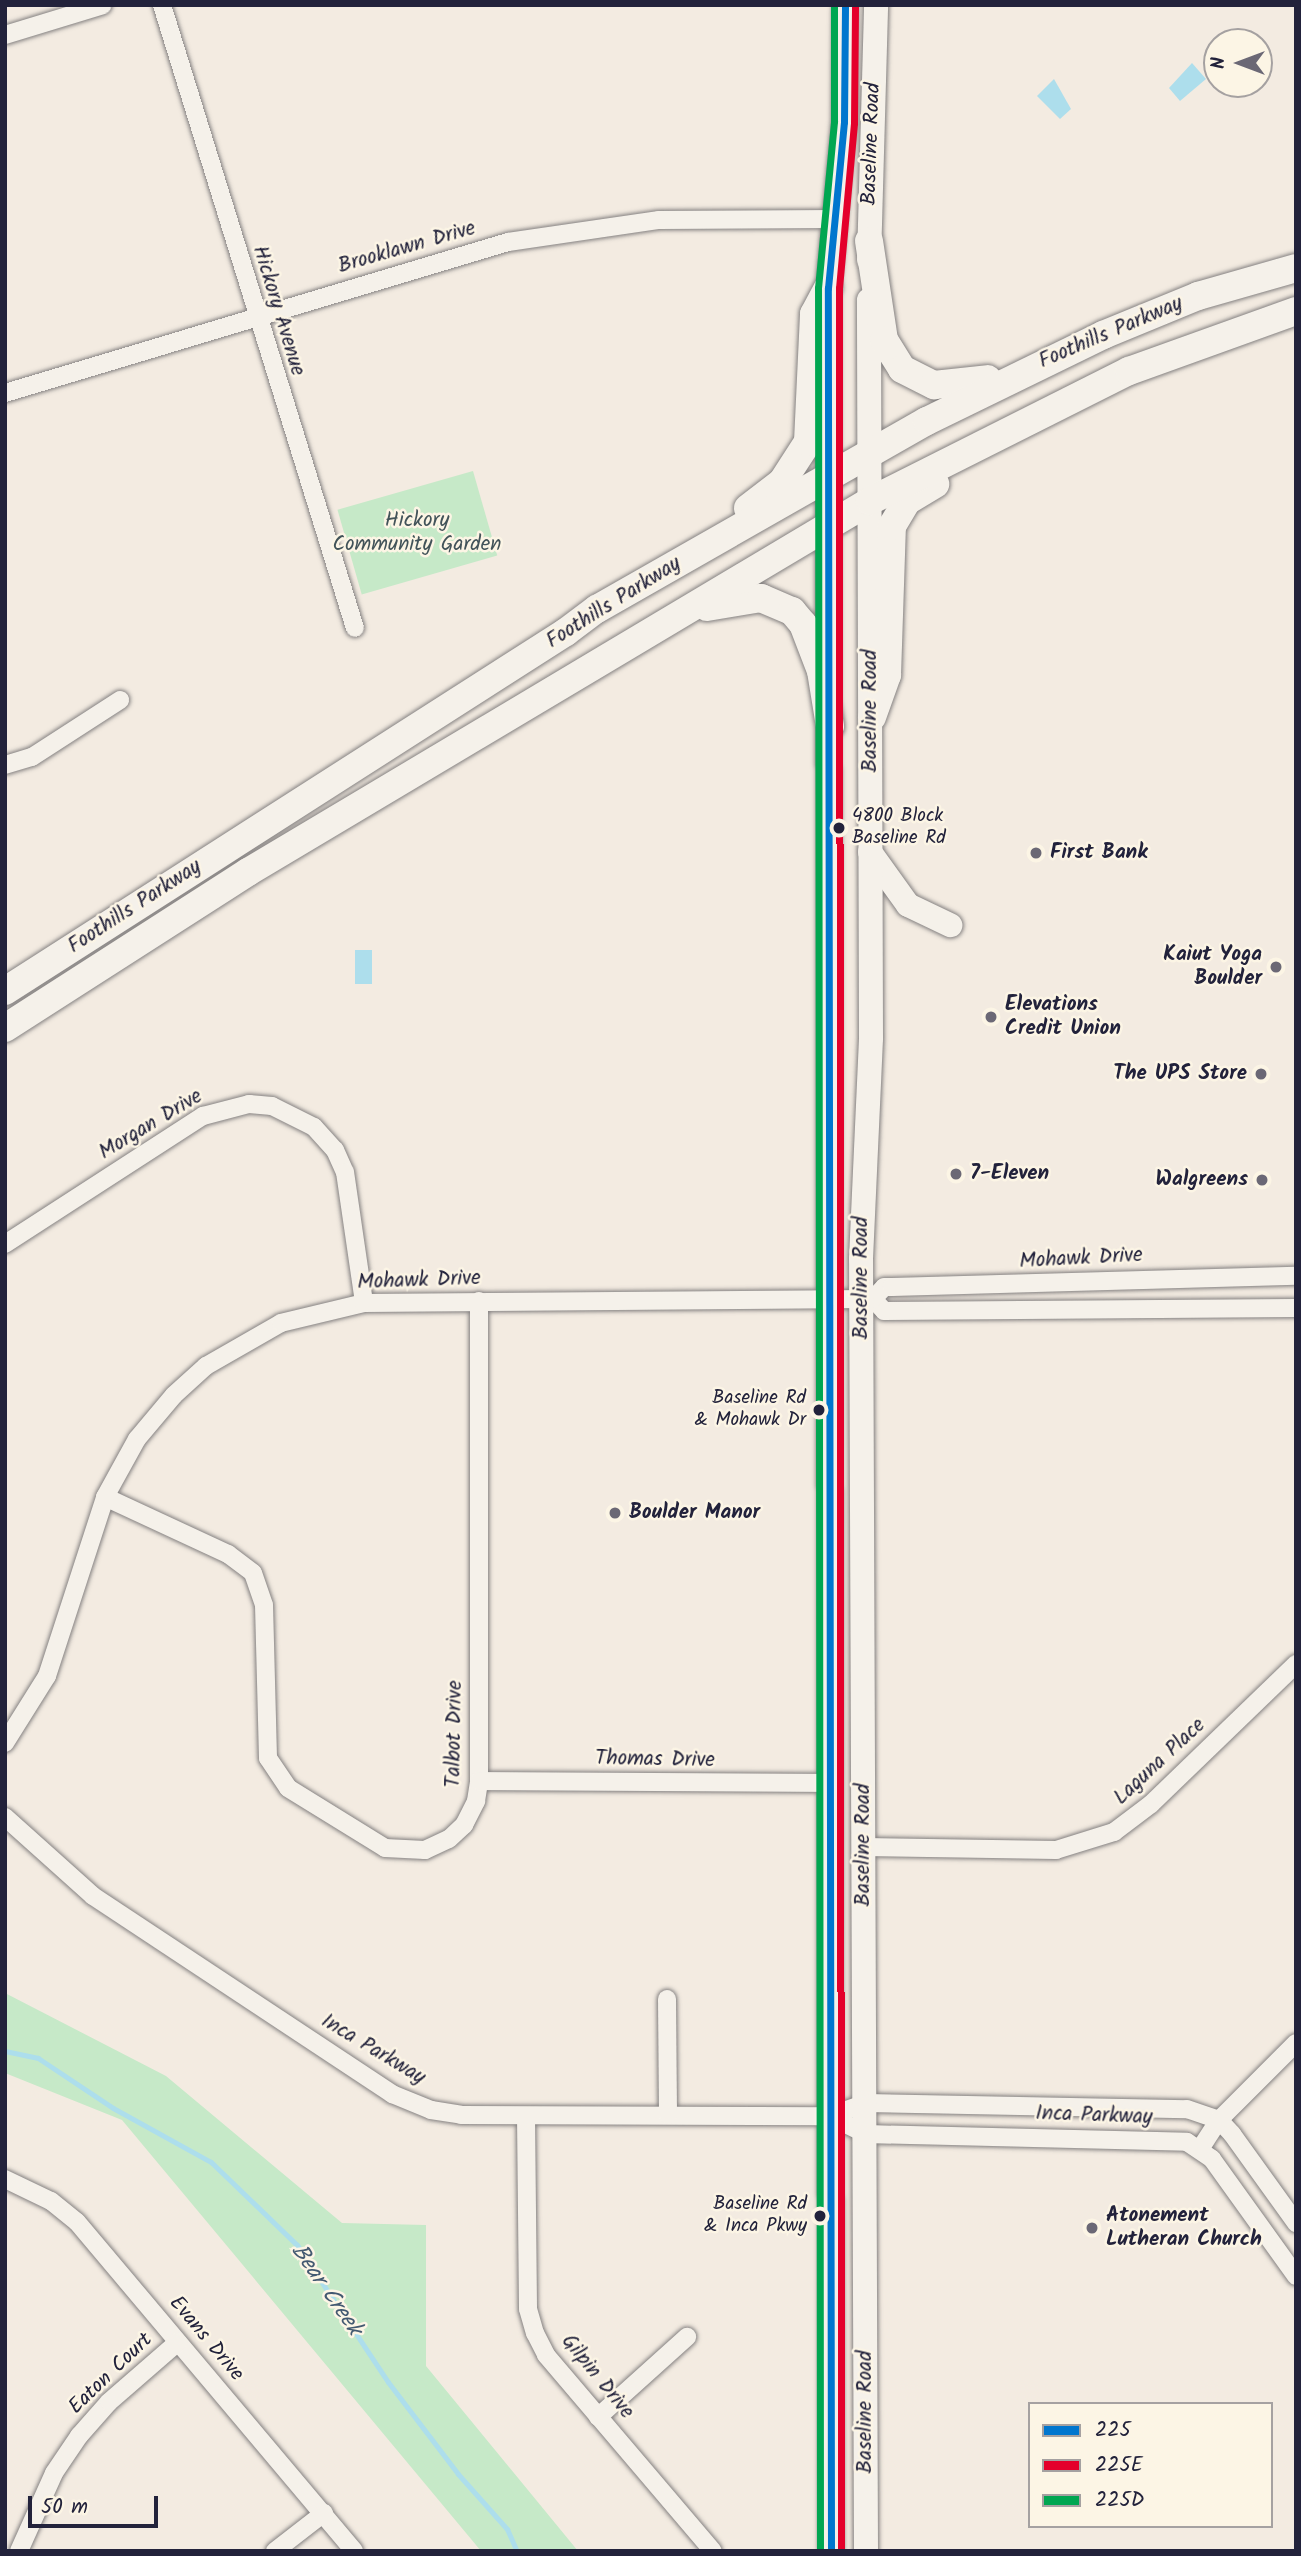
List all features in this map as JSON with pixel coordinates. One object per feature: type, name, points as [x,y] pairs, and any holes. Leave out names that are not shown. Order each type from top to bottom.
[{"type":"highway","points":[[869,241],[884,340],[902,369],[923,382],[949,385],[1024,369]]},
{"type":"highway","name":"Foothills Parkway","points":[[5,991],[566,632],[597,609],[1024,369],[1198,296],[1296,268]]},
{"type":"highway","points":[[597,609],[616,589],[748,509],[793,468],[812,429],[814,314],[828,288]]},
{"type":"highway","name":"Foothills Parkway","points":[[5,1028],[248,872],[870,501],[1075,397],[1205,341],[1296,311]]},
{"type":"highway","points":[[872,717],[887,675],[887,555],[891,526],[899,510],[907,501],[946,478],[1033,432],[1075,397]]},
{"type":"highway","points":[[656,628],[738,599],[779,603],[803,624],[813,646],[830,726]]},
{"type":"main road","name":"Baseline Road","points":[[831,2551],[831,478],[828,288],[844,122],[845,5]]},
{"type":"main road","name":"Baseline Road","points":[[866,2551],[864,1847],[867,1299],[863,1182],[871,1078],[869,241],[876,5]]},
{"type":"main road","points":[[870,851],[908,905],[950,925]]},
{"type":"street","points":[[5,35],[103,5]]},
{"type":"street","name":"Hickory Avenue","points":[[162,5],[255,316],[355,628]]},
{"type":"street","name":"Brooklawn Drive","points":[[5,393],[508,242],[572,230],[659,220],[835,219]]},
{"type":"street","points":[[5,765],[32,757],[120,700]]},
{"type":"street","name":"Morgan Drive","points":[[5,1244],[204,1116],[248,1104],[272,1106],[314,1126],[340,1161],[363,1303]]},
{"type":"street","name":"Mohawk Drive","points":[[5,1743],[47,1676],[105,1497],[137,1439],[174,1395],[206,1366],[281,1323],[363,1303],[867,1299],[884,1287],[1296,1276]]},
{"type":"street","points":[[867,1299],[884,1311],[1296,1308]]},
{"type":"street","name":"Talbot Drive","points":[[105,1497],[260,1569],[264,1605],[268,1758],[288,1788],[367,1839],[405,1852],[437,1844],[464,1825],[476,1801],[479,1782],[479,1301]]},
{"type":"street","name":"Laguna Place","points":[[864,1847],[1056,1850],[1114,1832],[1151,1804],[1296,1664]]},
{"type":"street","name":"Thomas Drive","points":[[479,1782],[830,1783]]},
{"type":"street","name":"Inca Parkway","points":[[5,1817],[93,1896],[392,2094],[430,2110],[461,2115],[526,2116],[829,2116],[866,2103],[1165,2108],[1203,2113],[1219,2120]]},
{"type":"street","points":[[667,1999],[668,2115]]},
{"type":"street","points":[[1296,2043],[1219,2120],[1200,2149],[1223,2173],[1296,2276]]},
{"type":"street","name":"Gilpin Drive","points":[[526,2116],[528,2309],[546,2355],[713,2551]]},
{"type":"street","name":"Inca Parkway","points":[[829,2116],[866,2134],[1187,2142],[1200,2149]]},
{"type":"street","points":[[1219,2120],[1296,2223]]},
{"type":"street","name":"Evans Drive","points":[[5,2179],[51,2201],[77,2222],[354,2551]]},
{"type":"street","points":[[598,2417],[687,2337]]},
{"type":"street","name":"Eaton Court","points":[[19,2551],[54,2473],[79,2436],[109,2402],[178,2342]]},
{"type":"street","points":[[275,2551],[324,2513]]},
{"type":"green space","name":"Hickory Community Garden","points":[[473,471],[497,556],[362,594],[337,510]]},
{"type":"green space","points":[[5,1993],[166,2076],[342,2223],[426,2225],[426,2366],[578,2551],[481,2551],[122,2120],[5,2073]]},
{"type":"water","points":[[1192,63],[1203,76],[1203,82],[1180,101],[1169,88]]},
{"type":"water","points":[[1054,79],[1071,109],[1060,119],[1037,96]]},
{"type":"water","points":[[355,950],[372,950],[372,984],[355,984]]},
{"type":"waterway","name":"Bear Creek","points":[[5,2051],[38,2058],[113,2108],[211,2162],[297,2245],[388,2382],[458,2474],[507,2529],[517,2551]]},
{"type":"transit line","name":"225D","points":[[820,2551],[818,288],[834,121],[834,5]]},
{"type":"transit line","name":"225","points":[[831,2551],[828,288],[844,122],[845,5]]},
{"type":"transit line","name":"225E","points":[[841,2551],[839,288],[854,123],[855,5]]},
{"type":"place","name":"4800 Block Baseline Rd","points":[[839,828]]},
{"type":"place","name":"First Bank","points":[[1036,853]]},
{"type":"place","name":"Kaiut Yoga Boulder","points":[[1276,967]]},
{"type":"place","name":"Elevations Credit Union","points":[[991,1017]]},
{"type":"place","name":"The UPS Store","points":[[1261,1074]]},
{"type":"place","name":"7-Eleven","points":[[956,1174]]},
{"type":"place","name":"Walgreens","points":[[1262,1180]]},
{"type":"place","name":"Baseline Rd & Mohawk Dr","points":[[819,1410]]},
{"type":"place","name":"Boulder Manor","points":[[615,1513]]},
{"type":"place","name":"Baseline Rd & Inca Pkwy","points":[[820,2216]]},
{"type":"place","name":"Atonement Lutheran Church","points":[[1092,2228]]}]
